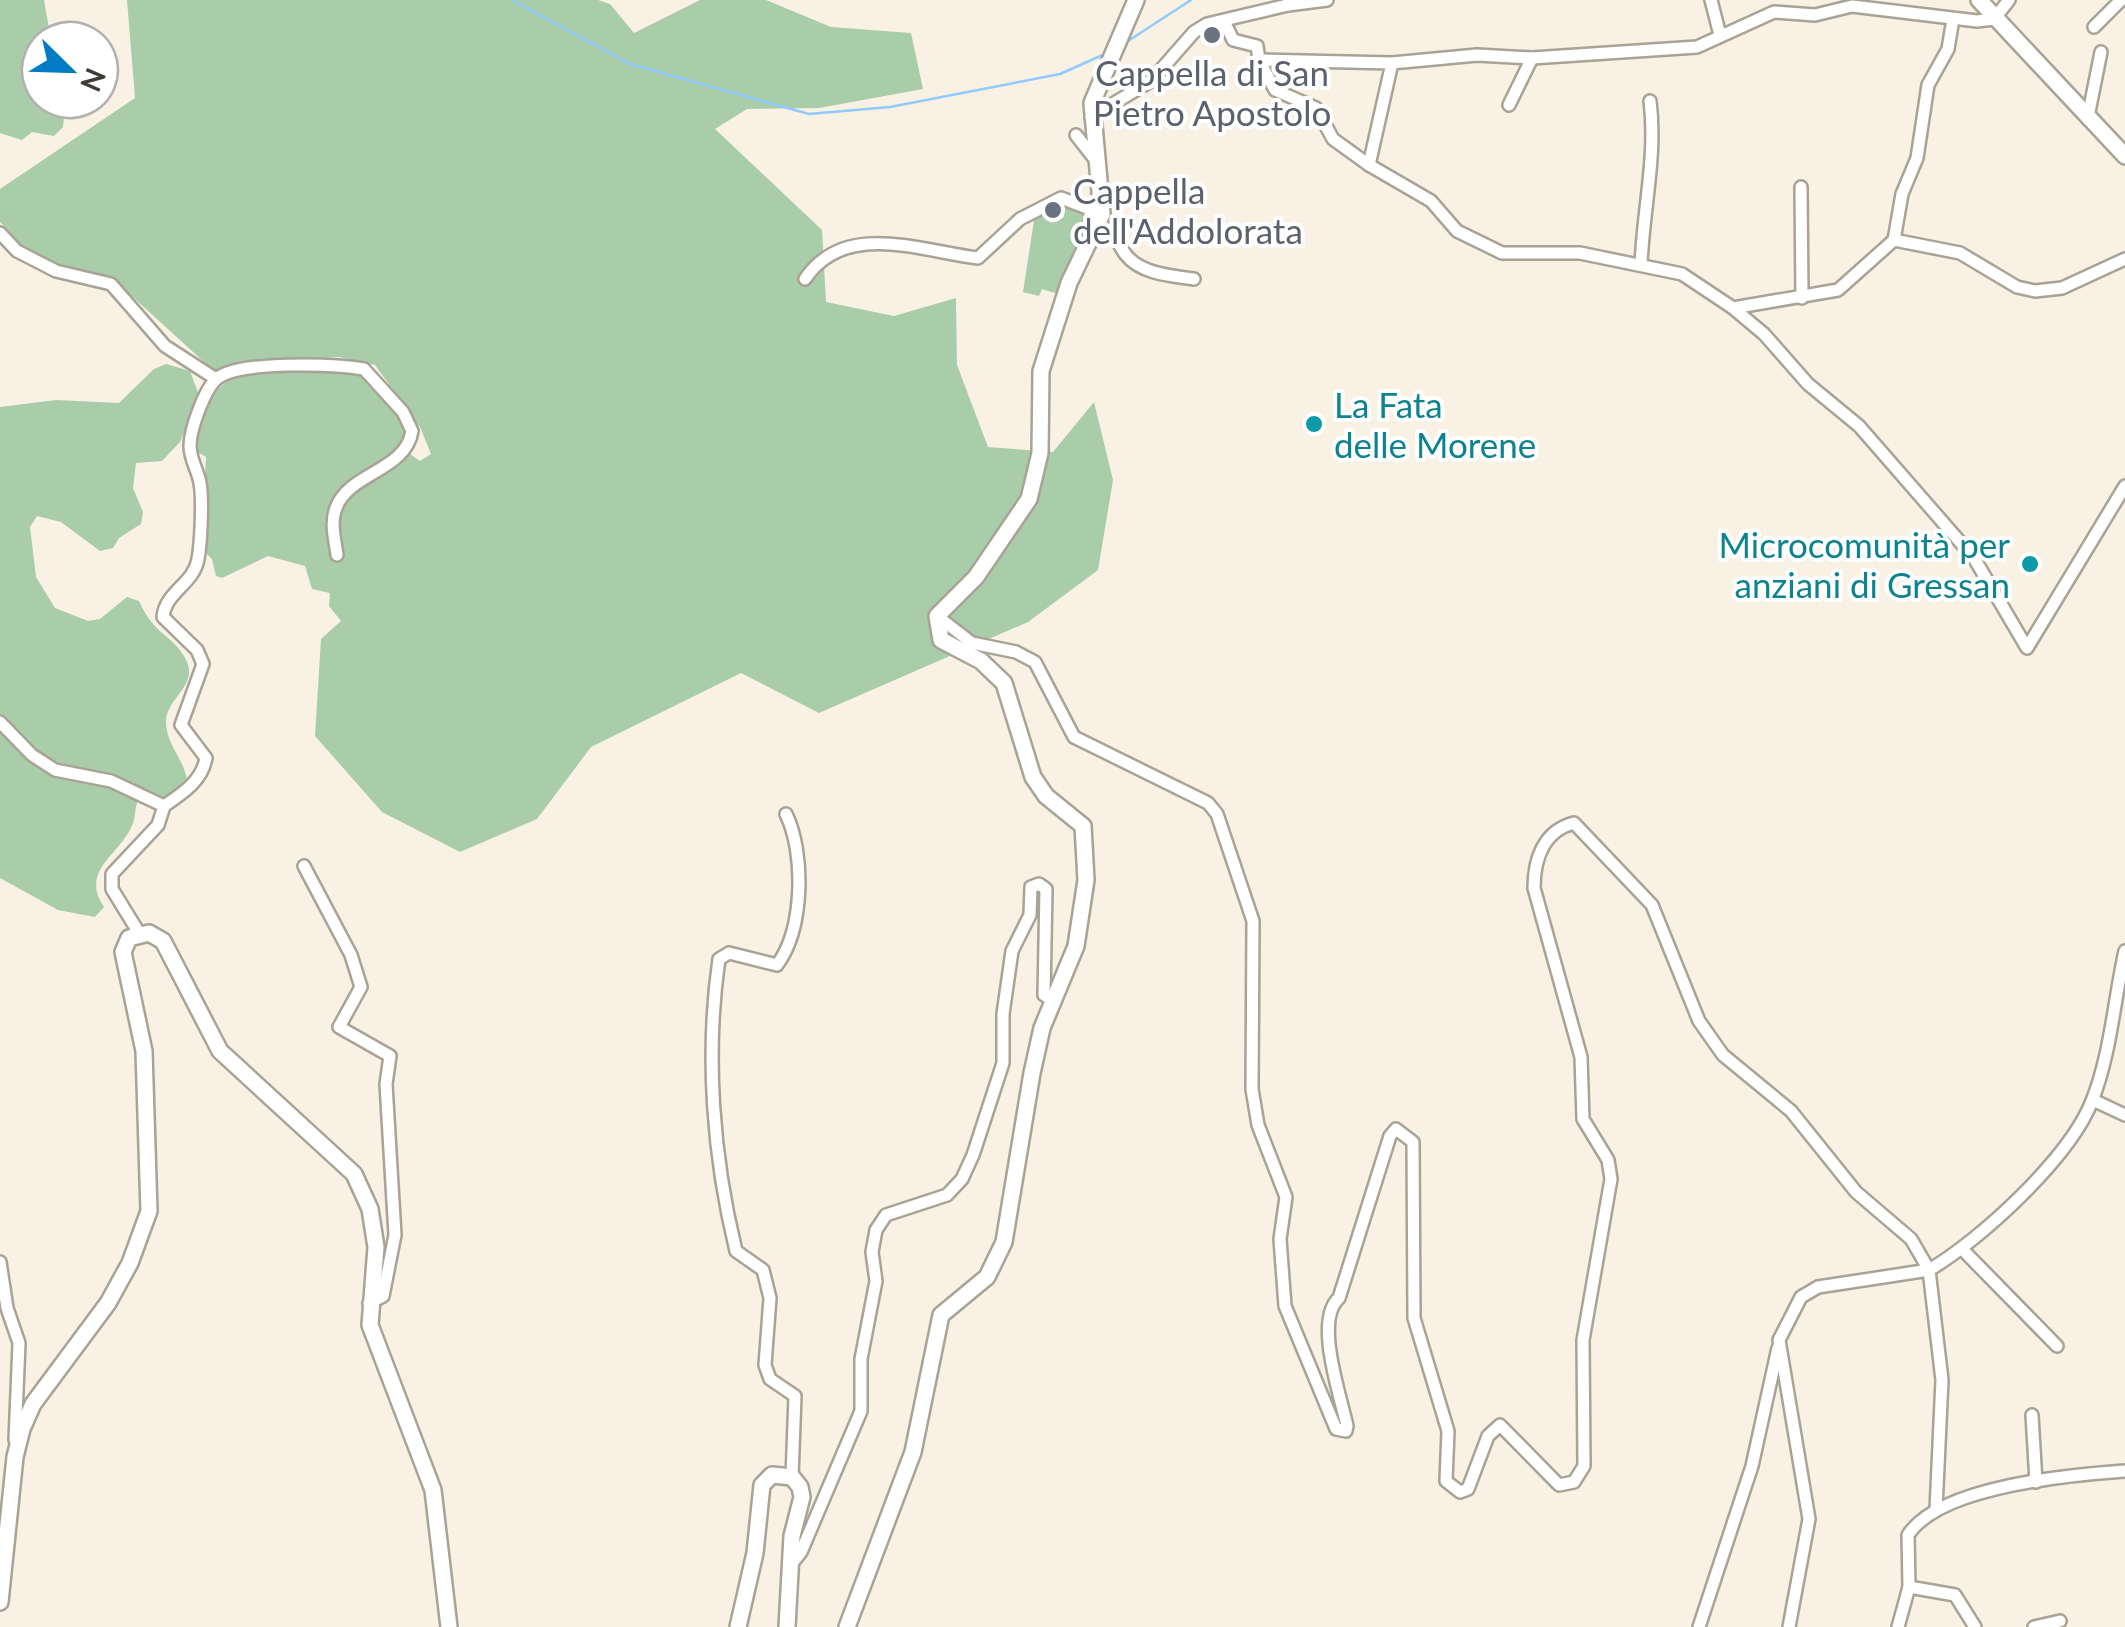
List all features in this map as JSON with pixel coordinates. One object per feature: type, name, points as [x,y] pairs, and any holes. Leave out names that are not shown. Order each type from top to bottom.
[{"type":"street","points":[[938,616],[976,577],[1029,499],[1040,453],[1041,371],[1069,283],[1100,226],[1091,117],[1095,92],[1136,0]]},
{"type":"street","points":[[1091,117],[1151,81],[1194,32],[1288,2],[1326,0]]},
{"type":"street","points":[[1712,0],[1720,35]]},
{"type":"street","points":[[1979,0],[2088,117],[2118,139],[2125,156]]},
{"type":"street","points":[[1994,19],[2009,0]]},
{"type":"street","points":[[2094,26],[2121,0]]},
{"type":"street","points":[[1259,60],[1392,64],[1477,54],[1532,58],[1697,46],[1774,12],[1815,15],[1852,6],[1953,19],[1994,19]]},
{"type":"street","points":[[1733,308],[1838,290],[1894,240],[1902,194],[1921,142],[1928,85],[1948,49],[1953,19]]},
{"type":"street","points":[[1224,20],[1234,40],[1256,46],[1275,90],[1316,108],[1333,139],[1431,202],[1457,231],[1502,254],[1580,252],[1682,274],[1733,308],[1764,334],[1808,384],[1860,426],[1974,558],[2027,648],[2125,486]]},
{"type":"street","points":[[2088,117],[2101,52]]},
{"type":"street","points":[[1509,105],[1532,58]]},
{"type":"street","points":[[1369,164],[1392,64]]},
{"type":"street","points":[[1641,265],[1644,193],[1655,139],[1650,101]]},
{"type":"street","points":[[1076,135],[1094,158]]},
{"type":"street","points":[[1801,187],[1802,298]]},
{"type":"street","points":[[805,278],[826,254],[854,246],[918,245],[957,256],[984,256],[1005,230],[1061,198],[1076,200],[1092,212],[1090,230],[1080,247],[1084,254]]},
{"type":"street","points":[[1100,226],[1113,230],[1134,261],[1155,272],[1194,280]]},
{"type":"street","points":[[0,233],[17,251],[56,272],[111,284],[165,346],[216,379],[248,370],[356,368],[369,372],[403,412],[412,431],[406,449],[346,494],[335,509],[336,556]]},
{"type":"street","points":[[1894,240],[1960,253],[2017,287],[2035,290],[2062,288],[2125,258]]},
{"type":"street","points":[[216,379],[191,437],[190,450],[202,489],[198,558],[188,580],[170,597],[164,617],[197,650],[203,664],[181,726],[182,733],[202,751],[205,765],[198,779],[164,806],[158,825],[112,874],[112,889],[140,933],[162,941],[220,1052],[354,1174],[374,1230],[370,1303],[377,1349],[433,1490],[449,1627]]},
{"type":"street","points":[[847,1627],[914,1452],[941,1315],[987,1277],[1004,1242],[1032,1073],[1080,927],[1088,844],[1084,826],[1046,796],[1033,777],[1004,682],[981,660],[941,640],[938,616]]},
{"type":"street","points":[[938,616],[972,643],[1016,652],[1034,662],[1074,737],[1208,802],[1216,814],[1254,921],[1252,1088],[1258,1126],[1286,1197],[1280,1239],[1285,1306],[1336,1429],[1346,1431],[1347,1426],[1328,1316],[1339,1298],[1390,1136],[1396,1129],[1413,1142],[1414,1318],[1448,1431],[1446,1480],[1450,1488],[1460,1492],[1468,1489],[1488,1436],[1500,1426],[1559,1484],[1574,1482],[1584,1466],[1583,1340],[1611,1179],[1608,1160],[1583,1119],[1581,1057],[1534,888],[1534,864],[1542,846],[1564,826],[1574,823],[1652,904],[1698,1020],[1723,1055],[1791,1111],[1856,1192],[1912,1239],[1929,1270],[1942,1380],[1936,1509]]},
{"type":"street","points":[[0,722],[32,755],[55,770],[111,781],[164,806]]},
{"type":"street","points":[[786,814],[795,832],[796,922],[778,964],[729,953],[719,959],[711,1051],[726,1210],[736,1251],[763,1270],[770,1298],[764,1365],[770,1379],[795,1396],[792,1478]]},
{"type":"street","points":[[304,866],[351,955],[361,987],[339,1027],[390,1056],[386,1084],[394,1235],[382,1296],[370,1303]]},
{"type":"street","points":[[788,1568],[802,1552],[861,1411],[861,1359],[868,1341],[876,1281],[872,1252],[876,1230],[886,1215],[947,1195],[962,1180],[1004,1063],[1003,1014],[1012,952],[1030,915],[1031,886],[1038,884],[1046,889],[1049,913],[1044,994],[1054,1001]]},
{"type":"street","points":[[15,1457],[33,1404],[108,1302],[147,1221],[144,1051],[122,952],[129,938],[140,933]]},
{"type":"street","points":[[1699,1627],[1752,1466],[1780,1340],[1801,1297],[1818,1286],[1929,1270],[1963,1250],[2032,1187],[2092,1100],[2125,951]]},
{"type":"street","points":[[2092,1100],[2125,1115]]},
{"type":"street","points":[[1963,1250],[2057,1346]]},
{"type":"street","points":[[0,1262],[7,1308],[18,1343],[15,1457],[0,1602]]},
{"type":"street","points":[[1780,1340],[1809,1519],[1789,1627]]},
{"type":"street","points":[[2032,1415],[2036,1482]]},
{"type":"street","points":[[1898,1627],[1909,1586],[1908,1535],[1936,1509],[2036,1482],[2125,1471]]},
{"type":"street","points":[[738,1627],[755,1553],[762,1485],[772,1475],[792,1478],[800,1486],[802,1498],[788,1568],[786,1627]]},
{"type":"street","points":[[1909,1586],[1955,1596],[1975,1627]]},
{"type":"street","points":[[2034,1627],[2060,1622]]},
{"type":"green space","points":[[0,0],[44,0],[48,20],[20,20],[20,120],[64,120],[63,127],[54,136],[32,132],[22,140],[0,133]]},
{"type":"green space","points":[[127,0],[598,0],[610,4],[634,33],[700,0],[766,0],[831,27],[911,33],[923,89],[819,108],[747,109],[715,129],[822,230],[826,302],[894,316],[956,298],[957,365],[988,447],[1053,452],[1094,402],[1113,480],[1098,570],[1028,622],[819,713],[741,673],[591,747],[537,819],[460,852],[382,812],[315,736],[321,639],[341,621],[329,606],[330,593],[312,589],[305,566],[268,556],[222,578],[216,576],[212,559],[201,548],[206,457],[196,451],[194,439],[211,395],[233,376],[292,370],[363,373],[401,417],[410,454],[420,461],[431,454],[420,427],[375,365],[339,357],[224,366],[215,372],[112,278],[58,267],[23,246],[0,222],[0,189],[102,120],[120,120],[120,108],[135,98]]},
{"type":"green space","points":[[1062,202],[1087,214],[1086,232],[1072,253],[1075,259],[1058,294],[1042,289],[1039,296],[1023,292],[1035,214],[1044,211],[1051,223],[1064,217]]},
{"type":"green space","points":[[166,364],[190,371],[199,395],[180,442],[162,461],[136,463],[133,488],[143,512],[141,524],[119,538],[113,548],[100,551],[61,522],[37,516],[30,527],[36,577],[55,608],[88,621],[100,619],[127,597],[139,601],[151,621],[179,649],[188,666],[186,683],[171,705],[166,722],[187,780],[165,797],[140,797],[131,828],[98,874],[98,895],[104,907],[95,917],[58,910],[0,878],[0,407],[56,400],[119,403],[154,369]]},
{"type":"waterway","points":[[512,0],[630,64],[809,114],[890,107],[1060,74],[1105,54]]},
{"type":"waterway","points":[[1125,43],[1191,0]]},
{"type":"place","name":"Cappella di San Pietro Apostolo","points":[[1212,35]]},
{"type":"place","name":"Cappella dell'Addolorata","points":[[1053,210]]},
{"type":"place","name":"La Fata delle Morene","points":[[1314,424]]},
{"type":"place","name":"Microcomunità per anziani di Gressan","points":[[2030,564]]}]
